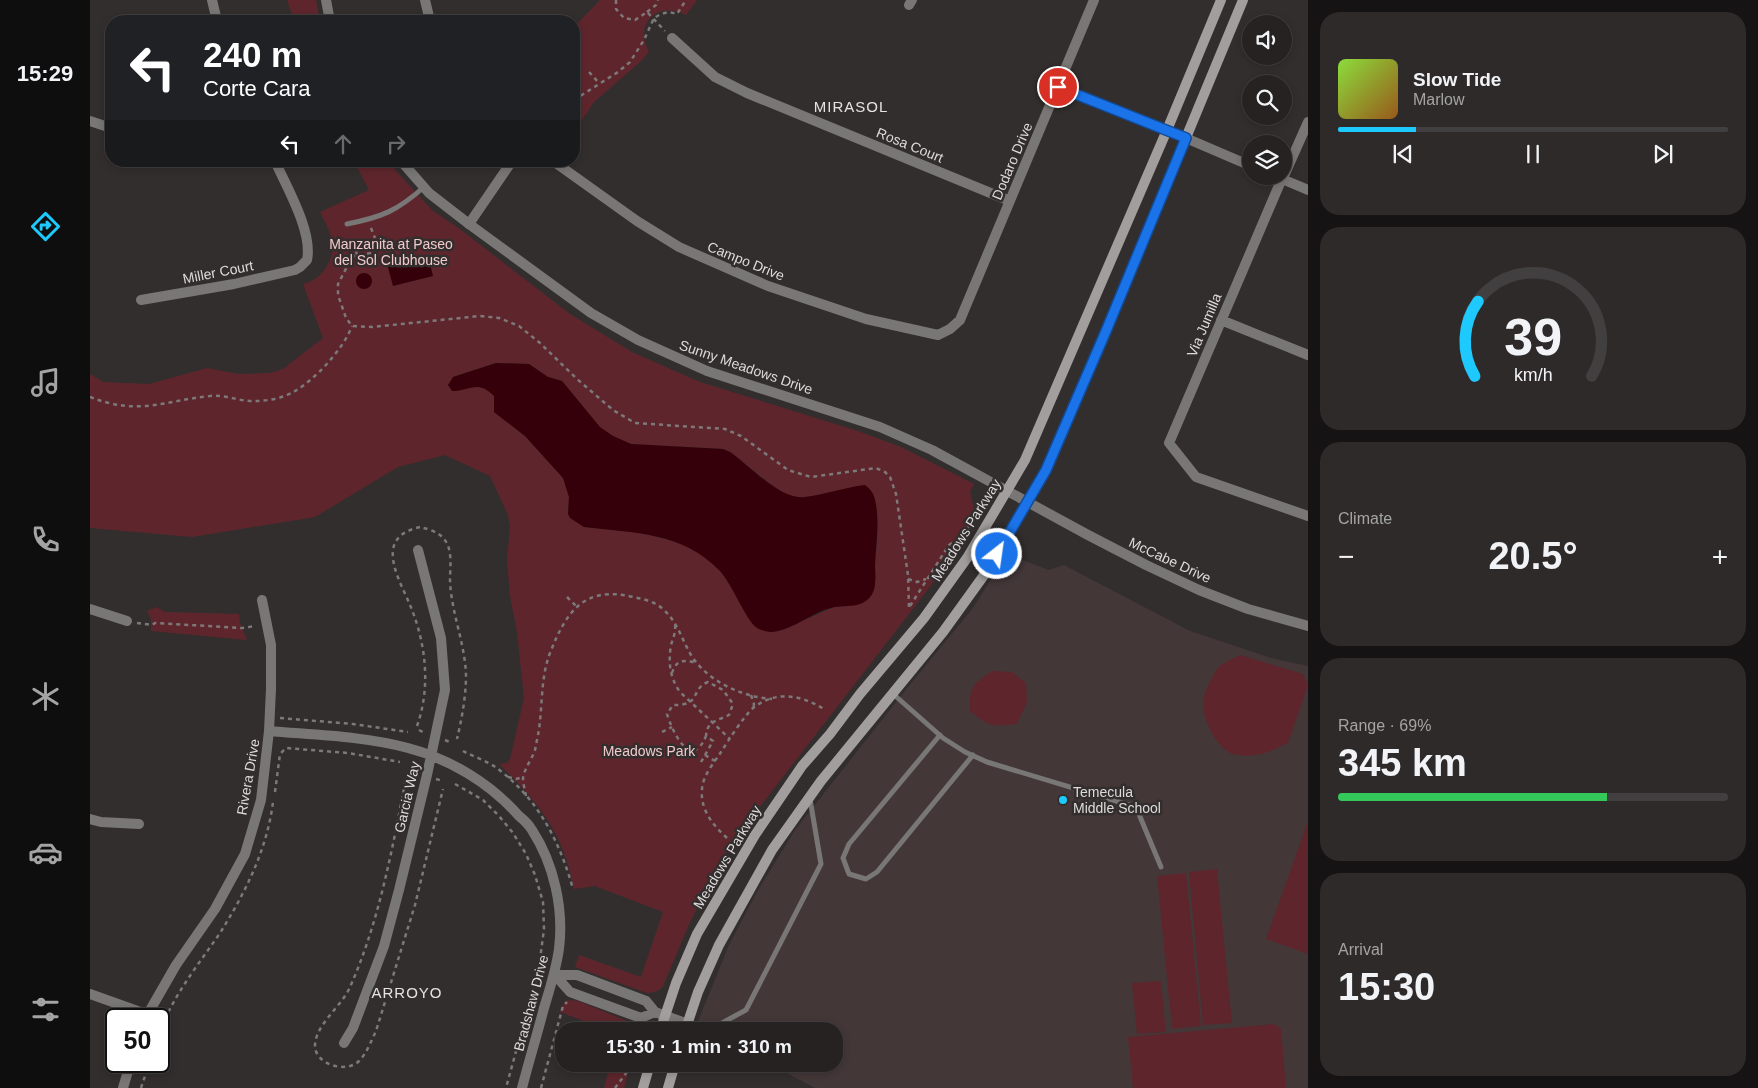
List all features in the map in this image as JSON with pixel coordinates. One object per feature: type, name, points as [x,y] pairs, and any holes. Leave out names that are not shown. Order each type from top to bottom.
[{"type":"main road","name":"Meadows Parkway","points":[[660,1022],[660,1014],[697,934],[755,835],[802,766],[924,618],[967,558],[1025,460],[1221,0]]},
{"type":"main road","points":[[688,1022],[698,992],[719,944],[772,850],[810,796],[943,632],[987,571],[1046,470],[1244,0]]},
{"type":"main road","points":[[643,1088],[648,1072]]},
{"type":"main road","points":[[668,1088],[673,1072]]},
{"type":"street","points":[[212,0],[216,15]]},
{"type":"street","points":[[326,0],[329,15]]},
{"type":"street","points":[[425,0],[429,15]]},
{"type":"street","name":"Dodaro Drive","points":[[950,329],[960,320],[1094,0]]},
{"type":"street","name":"Rosa Court","points":[[672,38],[715,77],[747,93],[1010,201]]},
{"type":"street","points":[[1058,87],[1242,162]]},
{"type":"street","points":[[90,122],[105,126]]},
{"type":"street","name":"Via Jumilla","points":[[1292,155],[1308,122]]},
{"type":"street","name":"Miller Court","points":[[141,300],[234,284],[300,267],[307,260],[309,253],[308,241],[304,226],[278,167]]},
{"type":"street","name":"Sunny Meadows Drive","points":[[406,167],[424,187],[469,224],[591,313],[638,340],[707,371],[880,427],[932,450],[1028,502]]},
{"type":"street","points":[[469,224],[508,167]]},
{"type":"street","name":"Campo Drive","points":[[561,167],[636,221],[678,247],[722,267],[768,286],[866,319],[938,335],[950,329]]},
{"type":"street","points":[[1292,182],[1308,190]]},
{"type":"street","name":"Via Jumilla","points":[[1278,185],[1169,443],[1196,477],[1308,516]]},
{"type":"street","points":[[1221,320],[1308,355]]},
{"type":"street","name":"McCabe Drive","points":[[1028,502],[1146,565],[1199,590],[1248,609],[1308,626]]},
{"type":"street","name":"Garcia Way","points":[[344,1043],[353,1028],[384,946],[406,864],[445,690],[441,638],[418,550]]},
{"type":"street","name":"Rivera Drive","points":[[150,1008],[176,965],[215,909],[245,854],[261,800],[270,717],[272,645],[262,600]]},
{"type":"street","points":[[90,609],[127,622]]},
{"type":"street","name":"Bradshaw Drive","points":[[269,731],[373,740],[410,748],[480,780],[505,799],[532,829],[545,856],[554,882],[560,914],[559,948],[555,975],[522,1088]]},
{"type":"street","points":[[90,819],[101,822],[140,824]]},
{"type":"street","points":[[555,975],[567,989],[579,995],[641,1018],[660,1014]]},
{"type":"street","points":[[555,975],[577,975],[646,1001],[660,1014],[675,1022]]},
{"type":"street","points":[[90,994],[125,1008]]},
{"type":"street","points":[[123,1088],[127,1073]]},
{"type":"lane","points":[[347,224],[369,219],[404,204],[424,187]]},
{"type":"lane","points":[[892,693],[940,735],[973,756],[1136,808],[1161,867]]},
{"type":"lane","points":[[940,735],[849,844],[843,858],[849,874],[866,879],[876,872],[973,756]]},
{"type":"lane","points":[[724,1022],[746,1010],[821,864],[810,796]]},
{"type":"path","points":[[616,0],[616,9],[620,15],[629,20],[635,20],[647,12],[656,5],[658,0]]},
{"type":"path","points":[[580,96],[618,72],[630,62],[644,40],[654,18],[669,12],[677,14],[686,0]]},
{"type":"path","points":[[647,12],[672,38]]},
{"type":"path","points":[[589,72],[600,83]]},
{"type":"path","points":[[369,219],[375,238]]},
{"type":"path","points":[[356,251],[360,265]]},
{"type":"path","points":[[352,326],[346,318],[338,295],[338,284],[350,259],[371,253]]},
{"type":"path","points":[[352,326],[372,327],[480,316],[499,318],[519,326],[540,342],[577,379],[613,410],[635,423],[725,429],[741,436],[788,470],[811,477],[876,468],[884,472],[890,477],[896,494],[908,578],[909,608],[949,545],[962,536],[977,511]]},
{"type":"path","points":[[90,397],[125,406],[143,407],[212,395],[252,402],[279,397],[295,392],[310,380],[340,350],[352,326]]},
{"type":"path","points":[[908,578],[917,582],[927,578]]},
{"type":"path","points":[[526,796],[524,777],[534,751],[544,671],[549,655],[566,617],[585,601],[595,596],[623,594],[650,601],[662,608],[674,622],[698,664],[712,676],[728,687],[759,698],[772,699]]},
{"type":"path","points":[[567,597],[577,607]]},
{"type":"path","points":[[127,622],[152,625],[155,623],[242,628],[268,625]]},
{"type":"path","points":[[674,622],[676,629],[669,664],[674,684],[730,739]]},
{"type":"path","points":[[672,675],[674,666],[679,662],[686,660],[698,664]]},
{"type":"path","points":[[708,682],[723,690],[733,704],[729,715],[712,722],[708,726],[702,746],[697,750],[691,750],[682,746],[676,738],[666,714],[672,706],[691,702],[700,687],[708,682]]},
{"type":"path","points":[[751,694],[754,704],[753,708]]},
{"type":"path","points":[[727,838],[712,824],[702,800],[702,789],[704,781],[715,761],[753,708],[784,695],[810,700],[824,709]]},
{"type":"path","points":[[270,717],[353,724],[408,732]]},
{"type":"path","points":[[662,732],[672,727]]},
{"type":"path","points":[[701,762],[713,741],[706,736]]},
{"type":"path","points":[[170,1011],[176,998],[220,932],[253,874],[272,808],[280,754],[283,750],[286,748],[348,754],[400,762]]},
{"type":"path","points":[[705,755],[715,761]]},
{"type":"path","points":[[508,778],[524,777]]},
{"type":"path","points":[[455,784],[483,800],[513,833],[526,854],[543,902],[544,929],[539,968],[506,1088]]},
{"type":"path","points":[[541,1088],[563,1006],[567,1002],[574,1001]]},
{"type":"path","points":[[615,1088],[627,1072]]},
{"type":"path","points":[[141,1088],[146,1073]]},
{"type":"shaded area","points":[[428,255],[433,276],[393,286],[387,264]]},
{"type":"shaded area","points":[[361,273],[367,273],[372,278],[370,287],[361,289],[356,284],[356,278]]},
{"type":"shaded area","points":[[496,363],[529,364],[548,377],[562,381],[600,427],[613,436],[631,444],[723,449],[730,452],[775,488],[795,496],[812,496],[865,485],[874,495],[877,516],[875,581],[872,594],[863,603],[827,609],[780,631],[766,631],[758,629],[753,624],[725,577],[706,558],[674,542],[657,537],[639,533],[584,527],[570,518],[568,514],[569,497],[563,478],[525,436],[494,412],[494,396],[483,388],[474,387],[452,391],[448,385],[453,377]]},
{"type":"shaded area","name":"Temecula Middle School","points":[[1007,554],[1049,570],[1064,565],[1190,631],[1271,658],[1308,666],[1308,1088],[815,1088],[785,1072],[843,1072],[843,1022],[698,1022],[729,945],[757,892],[795,830],[973,608]]},
{"type":"green space","points":[[287,0],[316,0],[319,15],[292,15]]},
{"type":"green space","points":[[600,0],[697,0],[686,15],[675,11],[666,11],[651,17],[646,24],[644,32],[649,52],[594,102],[580,123],[580,21]]},
{"type":"green space","points":[[357,167],[393,167],[432,210],[570,314],[632,352],[700,382],[858,431],[901,447],[974,484],[970,492],[974,509],[980,513],[946,566],[727,852],[690,922],[663,986],[654,992],[647,993],[575,967],[579,955],[641,977],[663,912],[595,886],[574,889],[563,851],[548,820],[526,792],[499,764],[507,763],[510,759],[524,698],[507,560],[510,527],[508,515],[490,476],[445,455],[398,467],[315,517],[192,537],[90,528],[90,374],[103,382],[149,384],[207,368],[239,374],[270,373],[283,369],[323,338],[303,284],[310,282],[321,274],[326,268],[331,255],[331,237],[320,212],[369,190]],"holes":[[[496,363],[529,364],[548,377],[562,381],[600,428],[631,444],[723,449],[730,452],[773,486],[788,495],[802,498],[842,491],[857,486],[871,490],[877,513],[875,584],[849,606],[834,607],[791,626],[735,592],[721,572],[704,556],[680,543],[642,533],[584,527],[568,514],[569,497],[563,478],[525,436],[494,412],[494,396],[488,389],[470,386],[453,377]]]},
{"type":"green space","points":[[157,607],[165,612],[239,614],[240,623],[247,640],[151,631],[151,619],[147,611]]},
{"type":"green space","points":[[1240,655],[1303,674],[1308,685],[1288,743],[1269,752],[1257,755],[1237,755],[1223,748],[1212,734],[1203,707],[1205,693],[1217,669]]},
{"type":"green space","points":[[992,671],[1012,672],[1026,683],[1027,702],[1017,724],[992,725],[970,711],[970,697],[973,687]]},
{"type":"green space","points":[[1308,821],[1308,954],[1266,939]]},
{"type":"green space","points":[[1217,869],[1232,1023],[1203,1025],[1189,872]]},
{"type":"green space","points":[[1186,873],[1201,1026],[1172,1029],[1157,876]]},
{"type":"green space","points":[[1161,981],[1166,1032],[1137,1034],[1132,983]]},
{"type":"green space","points":[[568,1000],[578,1001],[630,1022],[586,1022],[560,1012],[564,1002]]},
{"type":"green space","points":[[1274,1024],[1281,1029],[1286,1088],[1133,1088],[1128,1037]]},
{"type":"green space","points":[[608,1072],[628,1072],[624,1088],[604,1088]]},
{"type":"place","name":"Temecula Middle School","points":[[1063,800]]},
{"type":"district","name":"MIRASOL","points":[[851,106]]},
{"type":"district","name":"ARROYO","points":[[407,992]]},
{"type":"route","points":[[997,554],[1046,470],[1186,138],[1058,87]]},
{"type":"park label","name":"Manzanita at Paseo del Sol Clubhouse","points":[[391,252]]},
{"type":"park label","name":"Meadows Park","points":[[649,751]]}]
